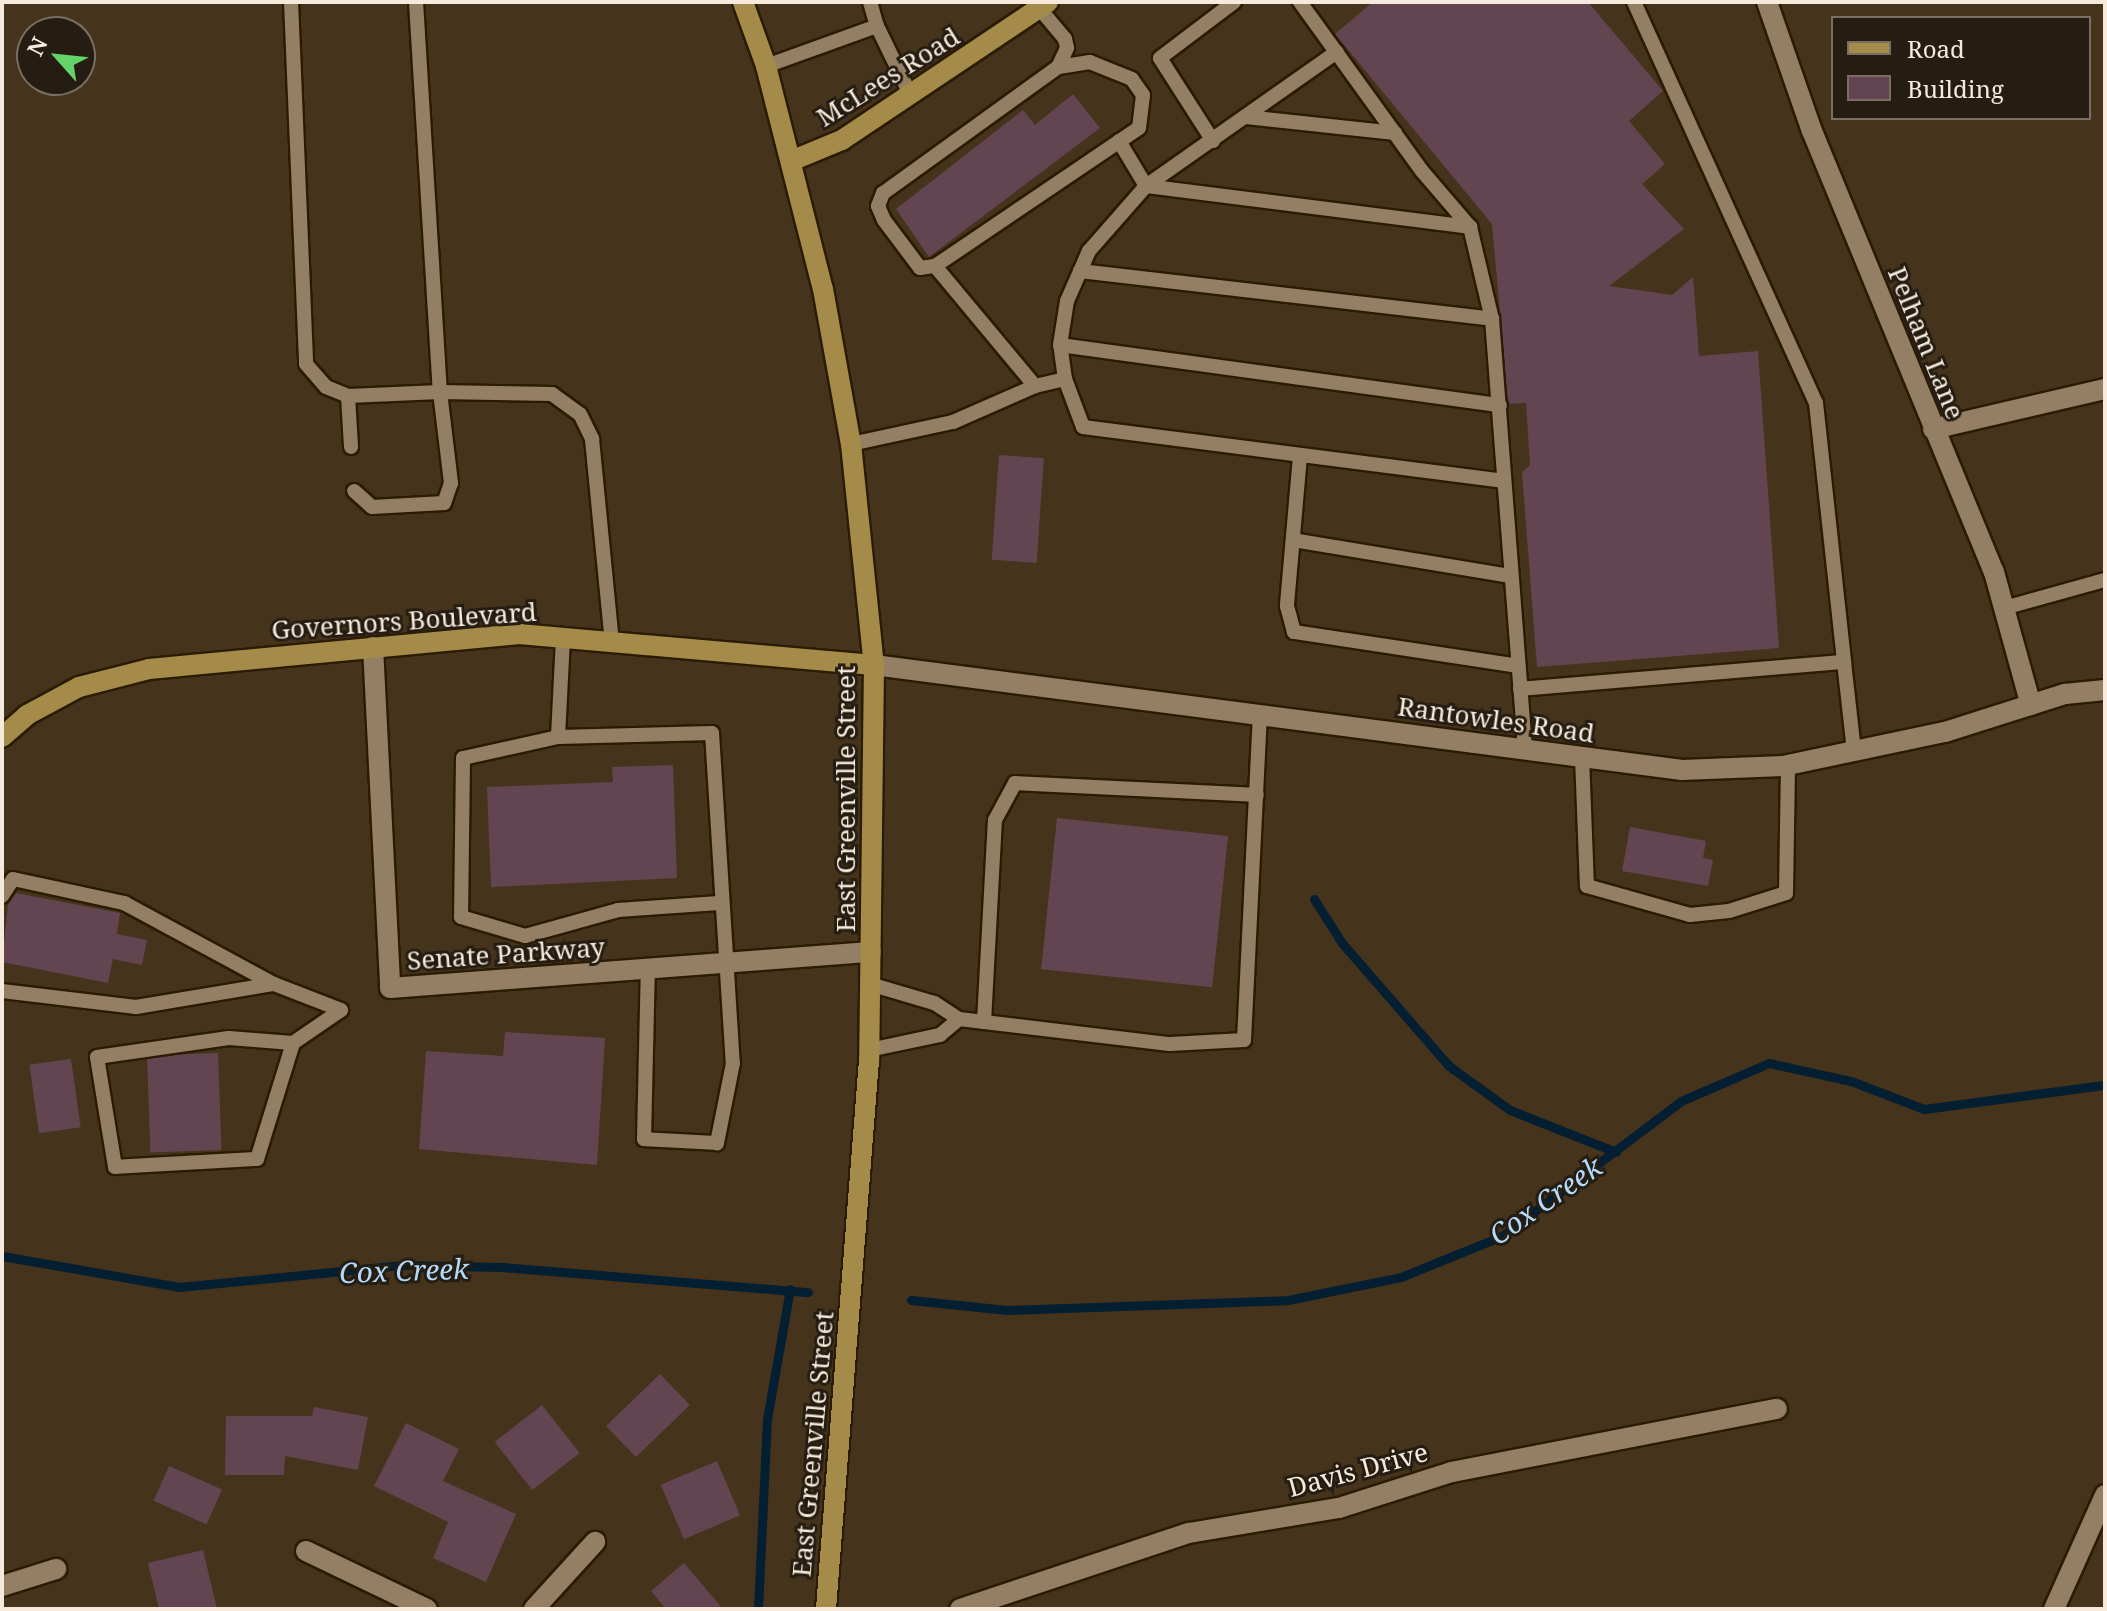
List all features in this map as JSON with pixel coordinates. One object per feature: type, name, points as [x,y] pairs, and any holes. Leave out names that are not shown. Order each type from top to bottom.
[{"type":"main road","name":"East Greenville Street","points":[[743,2],[766,66],[823,289],[851,444],[874,665],[869,1050],[826,1609]]},
{"type":"main road","name":"McLees Road","points":[[791,161],[842,140],[1044,5]]},
{"type":"main road","name":"Governors Boulevard","points":[[2,737],[52,700],[109,677],[519,634],[874,665]]},
{"type":"street","name":"Pelham Lane","points":[[1767,2],[1812,131],[1994,572],[2031,705]]},
{"type":"street","points":[[1933,429],[2105,389]]},
{"type":"street","name":"Senate Parkway","points":[[373,647],[390,988],[871,952]]},
{"type":"street","name":"Rantowles Road","points":[[874,665],[1682,770],[1788,765],[1945,732],[2031,705],[2105,690]]},
{"type":"street","name":"Davis Drive","points":[[960,1609],[1189,1533],[1339,1508],[1452,1472],[1777,1409]]},
{"type":"street","points":[[2054,1609],[2105,1495]]},
{"type":"street","points":[[534,1609],[595,1542]]},
{"type":"street","points":[[306,1551],[427,1609]]},
{"type":"street","points":[[2,1586],[56,1569]]},
{"type":"lane","points":[[291,2],[306,364],[326,387],[348,396],[440,392],[552,394],[580,414],[592,439],[612,642]]},
{"type":"lane","points":[[354,491],[372,507],[444,503],[450,496],[440,392],[416,2]]},
{"type":"lane","points":[[870,2],[877,26],[911,96]]},
{"type":"lane","points":[[1213,141],[1160,58],[1234,2]]},
{"type":"lane","points":[[1300,2],[1395,133],[1470,227],[1492,319],[1525,750]]},
{"type":"lane","points":[[1634,2],[1666,62],[1816,403],[1854,751]]},
{"type":"lane","points":[[1044,5],[1065,39],[1067,48],[1058,67]]},
{"type":"lane","points":[[766,66],[877,26]]},
{"type":"lane","points":[[1337,52],[1146,186],[1089,251],[1067,301],[1060,345],[1065,379],[1083,427],[1503,481]]},
{"type":"lane","points":[[1090,62],[1132,79],[1143,95],[1145,111],[1139,128],[1119,141],[935,266],[920,268],[903,251],[878,206],[883,193],[1058,67],[1090,62]]},
{"type":"lane","points":[[1246,117],[1395,133]]},
{"type":"lane","points":[[1119,141],[1146,186]]},
{"type":"lane","points":[[1146,186],[1470,227]]},
{"type":"lane","points":[[935,266],[1035,386]]},
{"type":"lane","points":[[1080,271],[1492,319]]},
{"type":"lane","points":[[1060,345],[1500,405]]},
{"type":"lane","points":[[851,444],[953,422],[1035,386],[1065,379]]},
{"type":"lane","points":[[348,396],[351,447]]},
{"type":"lane","points":[[1300,456],[1287,606],[1294,632],[1518,666]]},
{"type":"lane","points":[[1293,540],[1510,576]]},
{"type":"lane","points":[[2004,608],[2105,580]]},
{"type":"lane","points":[[558,737],[563,638]]},
{"type":"lane","points":[[1520,689],[1844,662]]},
{"type":"lane","points":[[870,984],[934,1003],[959,1019],[1170,1044],[1244,1040],[1260,714]]},
{"type":"lane","points":[[648,969],[644,1139],[717,1143],[733,1063],[728,961],[719,903],[712,733],[558,737],[463,758],[461,917],[525,936],[618,910],[719,903]]},
{"type":"lane","points":[[1582,757],[1587,886],[1690,915],[1729,911],[1786,893],[1788,765]]},
{"type":"lane","points":[[984,1022],[995,820],[1015,783],[1257,795]]},
{"type":"lane","points":[[2,896],[13,879],[124,903],[274,984],[341,1010],[293,1043],[257,1159],[115,1167],[97,1057],[229,1038],[293,1043]]},
{"type":"lane","points":[[2,991],[136,1007],[274,984]]},
{"type":"lane","points":[[869,1050],[940,1035],[959,1019]]},
{"type":"building","points":[[1373,2],[1588,2],[1663,91],[1629,121],[1665,164],[1642,184],[1684,229],[1609,286],[1672,295],[1693,277],[1699,356],[1758,351],[1779,648],[1537,667],[1522,472],[1530,465],[1526,403],[1510,404],[1508,400],[1492,224],[1335,34]]},
{"type":"building","points":[[1073,94],[1100,128],[929,257],[896,209],[1023,110],[1035,125]]},
{"type":"building","points":[[999,455],[1044,458],[1037,563],[992,560]]},
{"type":"building","points":[[673,765],[677,878],[491,887],[487,787],[613,782],[612,767]]},
{"type":"building","points":[[1057,818],[1228,836],[1212,987],[1041,969]]},
{"type":"building","points":[[1630,827],[1706,841],[1703,858],[1713,860],[1708,886],[1622,871]]},
{"type":"building","points":[[16,893],[120,913],[117,934],[147,940],[142,965],[113,959],[108,983],[2,962],[8,904]]},
{"type":"building","points":[[505,1032],[605,1038],[597,1165],[419,1149],[426,1051],[503,1056]]},
{"type":"building","points":[[218,1053],[221,1150],[150,1152],[147,1055]]},
{"type":"building","points":[[71,1059],[81,1127],[39,1133],[29,1065]]},
{"type":"building","points":[[660,1374],[690,1405],[636,1457],[606,1426]]},
{"type":"building","points":[[542,1405],[580,1453],[532,1490],[495,1442]]},
{"type":"building","points":[[314,1407],[368,1417],[358,1470],[285,1456],[284,1475],[225,1475],[226,1416],[312,1416]]},
{"type":"building","points":[[406,1423],[459,1449],[443,1481],[516,1514],[486,1582],[433,1558],[448,1522],[374,1486]]},
{"type":"building","points":[[717,1461],[740,1515],[684,1539],[661,1485]]},
{"type":"building","points":[[169,1466],[222,1490],[207,1524],[154,1501]]},
{"type":"building","points":[[203,1550],[217,1609],[159,1609],[148,1563]]},
{"type":"building","points":[[684,1563],[723,1609],[666,1609],[651,1591]]},
{"type":"waterway","points":[[1314,899],[1342,943],[1449,1066],[1510,1110],[1616,1152]]},
{"type":"waterway","name":"Cox Creek","points":[[911,1300],[1006,1310],[1288,1300],[1401,1277],[1502,1236],[1681,1101],[1769,1063],[1851,1081],[1924,1109],[2105,1085]]},
{"type":"waterway","name":"Cox Creek","points":[[2,1256],[179,1287],[405,1265],[502,1267],[808,1292]]},
{"type":"waterway","points":[[758,1609],[767,1419],[790,1289]]}]
